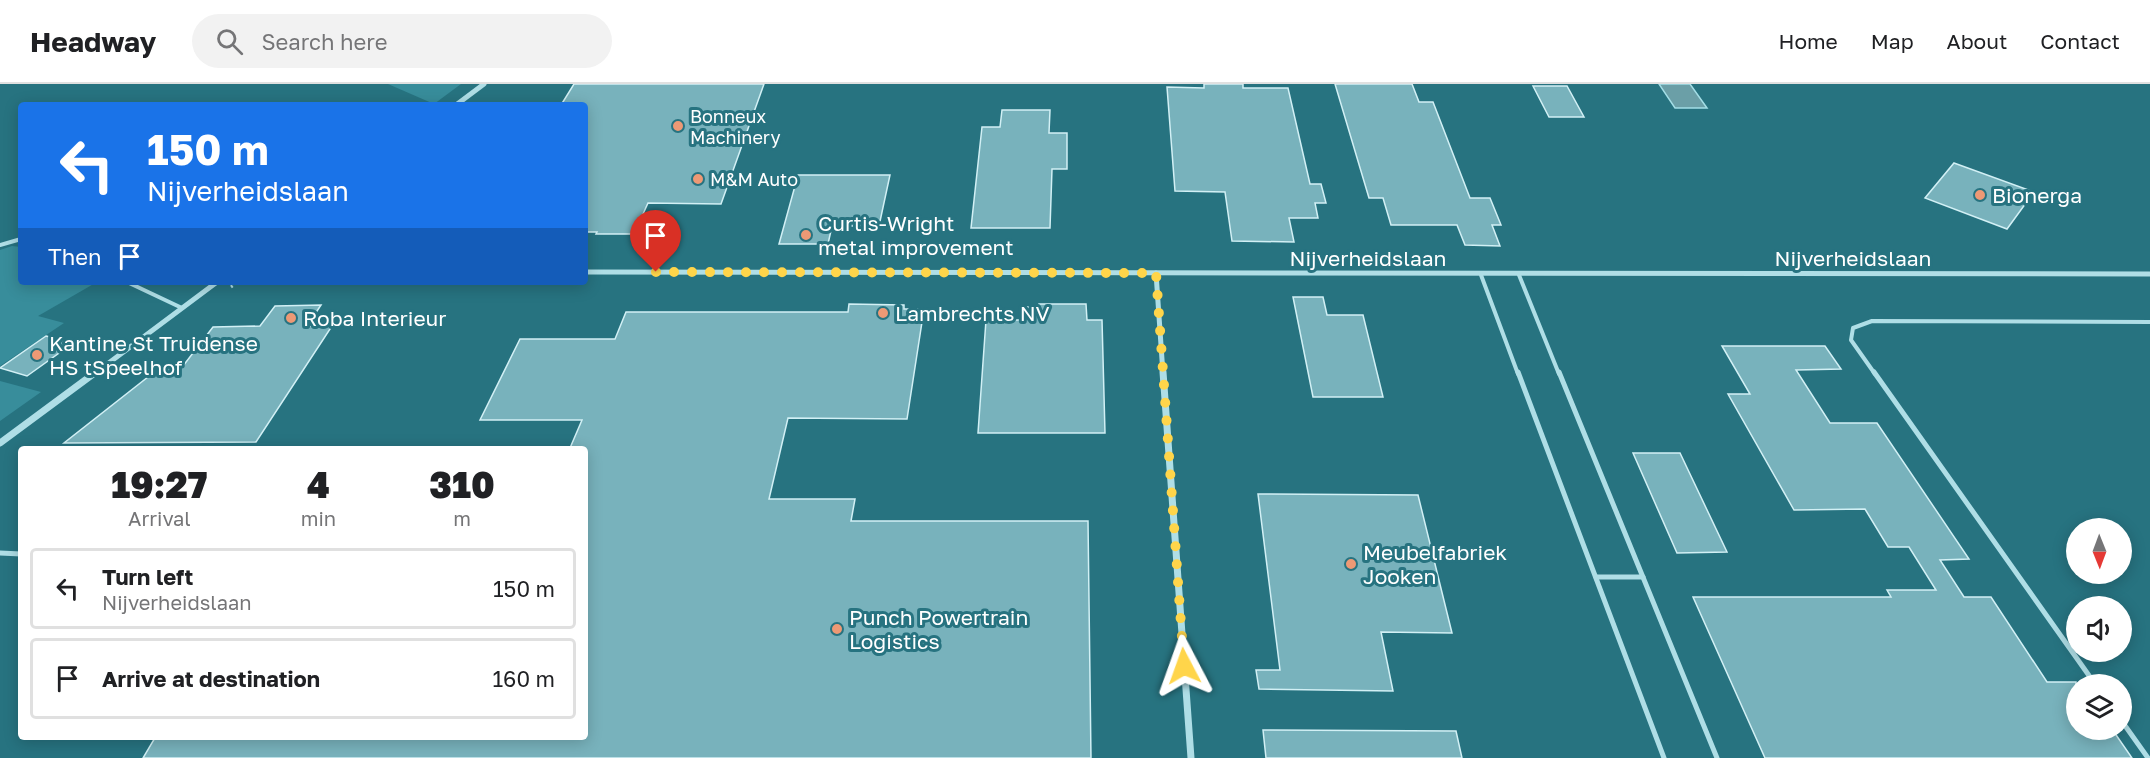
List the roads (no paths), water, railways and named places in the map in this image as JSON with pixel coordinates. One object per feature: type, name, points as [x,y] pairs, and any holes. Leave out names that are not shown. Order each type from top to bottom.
[{"type":"street","points":[[460,102],[484,84]]},
{"type":"street","name":"Nijverheidslaan","points":[[588,272],[1481,275],[2150,274]]},
{"type":"street","points":[[1156,273],[1191,758]]},
{"type":"street","points":[[0,442],[213,285]]},
{"type":"lane","points":[[0,245],[18,240]]},
{"type":"lane","points":[[1481,275],[1664,758]]},
{"type":"lane","points":[[1518,275],[1717,758]]},
{"type":"lane","points":[[134,285],[182,308]]},
{"type":"lane","points":[[2088,674],[1851,340],[1853,328],[1872,321],[2150,322]]},
{"type":"lane","points":[[0,554],[18,554]]},
{"type":"lane","points":[[1596,578],[1642,577]]},
{"type":"lane","points":[[2132,735],[2148,758]]},
{"type":"place","name":"Bonneux Machinery","points":[[678,126]]},
{"type":"place","name":"M&M Auto","points":[[698,179]]},
{"type":"place","name":"Bionerga","points":[[1980,195]]},
{"type":"place","name":"Curtis-Wright metal improvement","points":[[806,235]]},
{"type":"place","name":"Lambrechts NV","points":[[883,313]]},
{"type":"place","name":"Roba Interieur","points":[[291,318]]},
{"type":"place","name":"Kantine St Truidense HS tSpeelhof","points":[[37,355]]},
{"type":"place","name":"Meubelfabriek Jooken","points":[[1351,564]]},
{"type":"place","name":"Punch Powertrain Logistics","points":[[837,629]]}]
